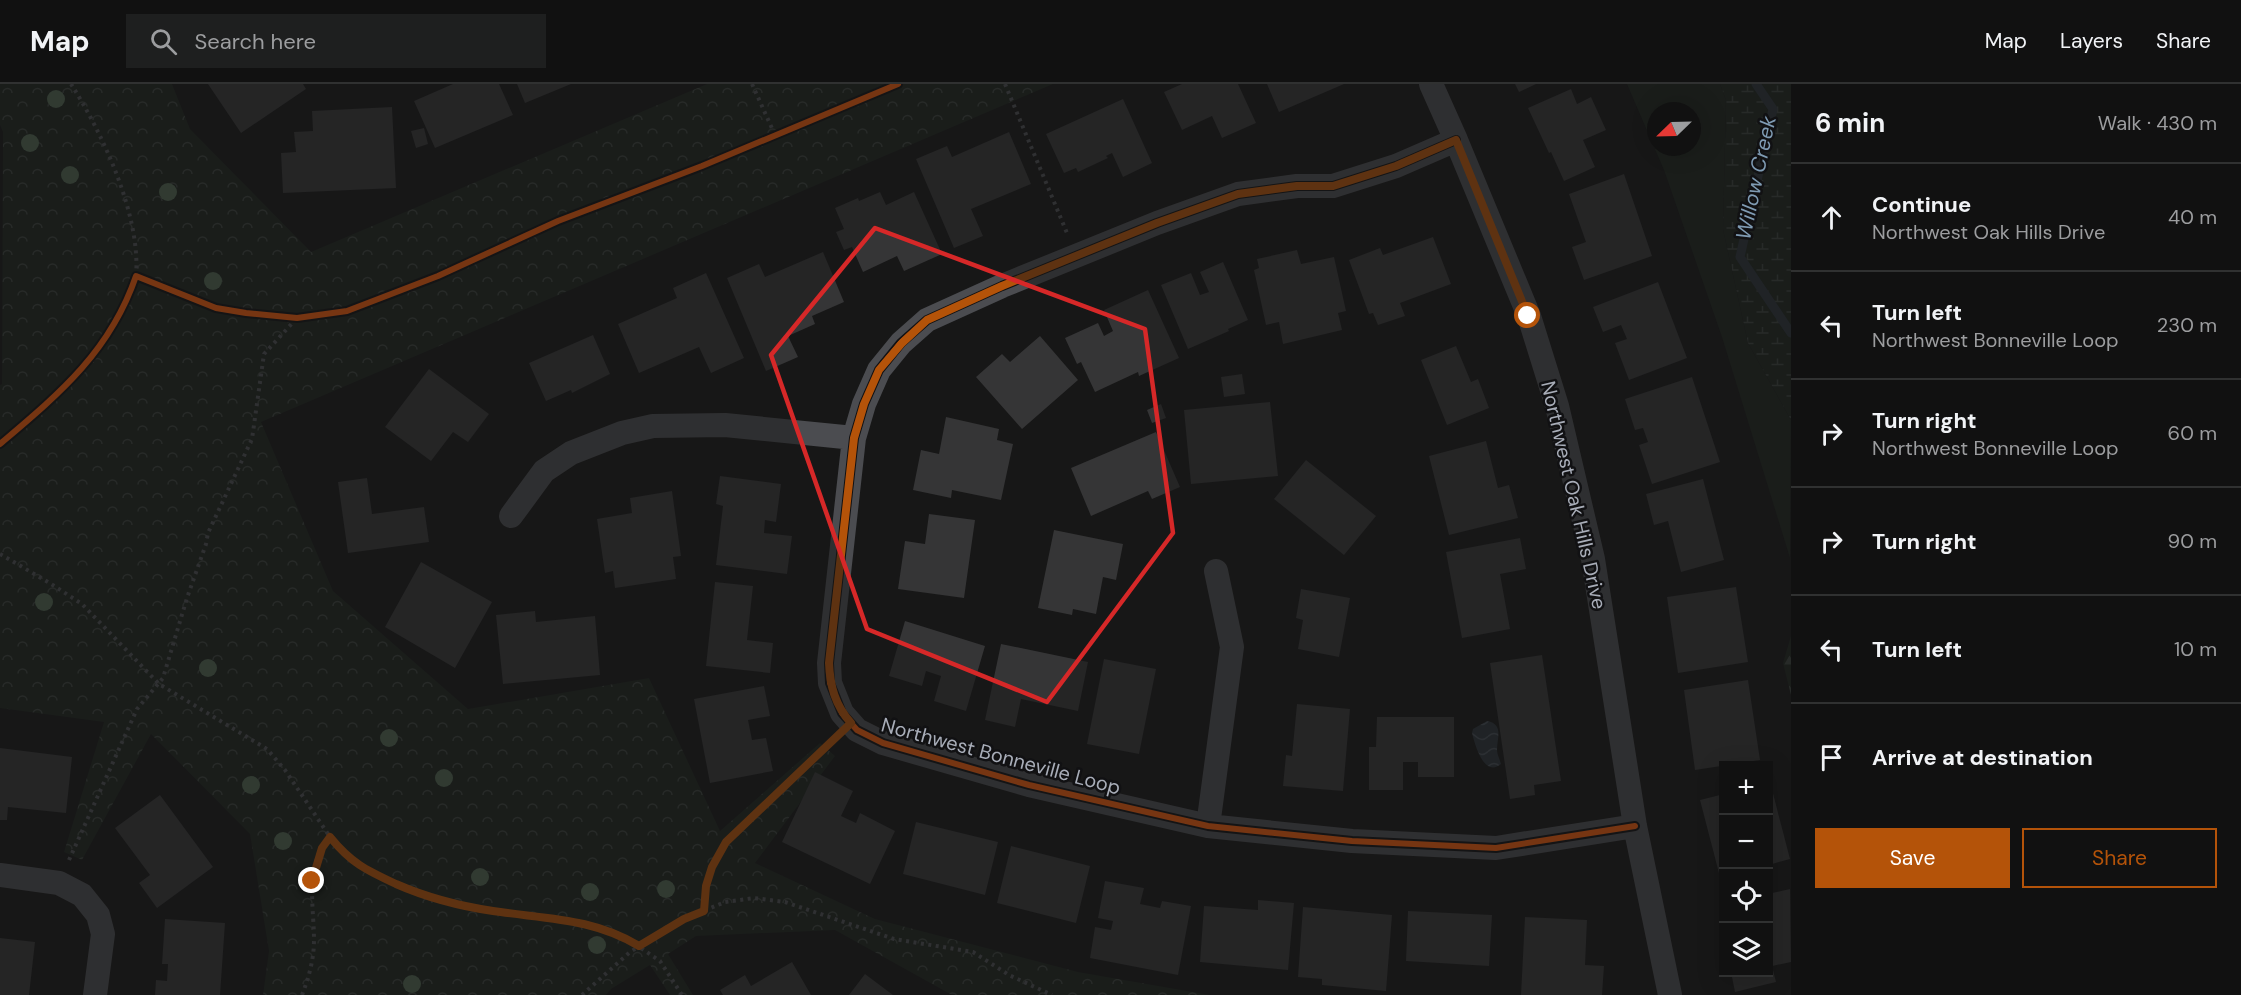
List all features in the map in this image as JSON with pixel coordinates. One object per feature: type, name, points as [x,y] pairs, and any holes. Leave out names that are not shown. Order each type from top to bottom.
[{"type":"street","name":"Northwest Oak Hills Drive","points":[[1431,84],[1528,316],[1557,406],[1593,559],[1635,826],[1670,995]]},
{"type":"street","name":"Northwest Bonneville Loop","points":[[1456,140],[1396,166],[1333,186],[1297,186],[1238,194],[1157,223],[1002,286],[927,320],[902,343],[879,370],[864,404],[854,438],[829,663],[830,683],[842,713],[857,730],[883,743],[1029,784],[1208,826],[1352,841],[1497,848],[1635,826]]},
{"type":"street","points":[[511,516],[544,471],[571,453],[622,433],[653,426],[725,425],[854,438]]},
{"type":"street","points":[[1208,826],[1232,647],[1216,571]]},
{"type":"street","points":[[0,875],[59,883],[82,895],[98,915],[103,934],[95,995]]},
{"type":"path","points":[[71,84],[99,130],[109,153],[135,241],[136,276]]},
{"type":"path","points":[[753,84],[775,135]]},
{"type":"path","points":[[1005,84],[1077,256]]},
{"type":"path","points":[[59,883],[137,709],[159,684],[168,664],[211,525],[235,479],[252,439],[264,354],[297,318]]},
{"type":"path","points":[[0,554],[82,604],[159,684],[267,749],[285,770],[330,837],[352,861],[414,893],[443,902],[593,925],[620,934],[660,961],[682,995]]},
{"type":"path","points":[[704,911],[706,886],[712,867],[726,842],[851,723]]},
{"type":"path","points":[[302,995],[313,950],[312,881],[322,848],[330,837]]},
{"type":"path","points":[[582,995],[639,946],[684,919],[725,902],[754,898],[785,902],[882,936],[973,952],[1009,975],[1052,995]]},
{"type":"highlighted area","points":[[875,228],[1145,329],[1173,533],[1047,702],[867,629],[771,355]]},
{"type":"green space","points":[[0,84],[172,84],[190,129],[311,252],[707,84],[1053,84],[261,422],[333,591],[468,709],[649,678],[720,831],[820,743],[835,756],[755,863],[875,919],[1078,972],[1210,995],[952,995],[835,930],[696,936],[668,954],[693,995],[670,995],[650,965],[611,989],[606,995],[263,995],[269,951],[250,834],[151,734],[82,860],[64,852],[104,722],[0,708],[3,132],[0,125]]},
{"type":"green space","points":[[1627,84],[1720,84],[1726,100],[1723,229],[1748,343],[1791,420],[1790,558],[1722,337],[1658,156],[1701,156],[1701,102],[1647,102],[1647,130]]},
{"type":"green space","points":[[1720,84],[1791,84],[1791,420],[1748,343],[1723,229],[1726,100]]},
{"type":"green space","points":[[1791,636],[1791,695],[1783,663]]},
{"type":"water","points":[[1487,721],[1498,728],[1497,750],[1501,764],[1495,767],[1485,764],[1475,745],[1472,733],[1473,729]]},
{"type":"building","points":[[208,84],[303,84],[306,89],[241,133]]},
{"type":"building","points":[[453,84],[499,84],[513,115],[435,148],[414,101]]},
{"type":"building","points":[[517,84],[571,84],[525,103]]},
{"type":"building","points":[[1182,84],[1238,84],[1256,123],[1222,138],[1212,116],[1182,130],[1164,92]]},
{"type":"building","points":[[1267,84],[1344,84],[1279,112]]},
{"type":"building","points":[[1515,84],[1536,84],[1519,92]]},
{"type":"building","points":[[1571,89],[1577,104],[1591,97],[1606,130],[1583,140],[1595,167],[1564,181],[1528,108]]},
{"type":"building","points":[[1123,99],[1152,163],[1123,177],[1112,153],[1106,156],[1108,158],[1078,172],[1076,168],[1064,173],[1046,134]]},
{"type":"building","points":[[392,107],[396,188],[283,193],[281,153],[296,152],[294,132],[313,131],[312,111]]},
{"type":"building","points":[[424,128],[428,144],[416,148],[411,131]]},
{"type":"building","points":[[1009,132],[1031,184],[971,209],[983,236],[954,248],[916,159],[947,146],[952,157]]},
{"type":"building","points":[[1624,174],[1652,256],[1584,280],[1572,247],[1586,242],[1569,194]]},
{"type":"building","points":[[880,192],[886,205],[914,192],[942,254],[904,271],[897,256],[863,272],[852,247],[844,250],[836,232],[844,229],[835,208]]},
{"type":"building","points":[[1433,237],[1451,284],[1400,303],[1405,316],[1378,325],[1373,313],[1369,314],[1349,260],[1380,248],[1383,255]]},
{"type":"building","points":[[1297,250],[1301,264],[1334,257],[1346,311],[1338,313],[1342,330],[1283,344],[1279,322],[1266,325],[1254,270],[1259,268],[1257,259]]},
{"type":"building","points":[[823,252],[844,302],[812,316],[815,324],[788,336],[798,357],[766,371],[727,278],[759,264],[765,277]]},
{"type":"building","points":[[1223,262],[1248,320],[1188,349],[1161,285],[1191,273],[1200,295],[1209,292],[1200,272]]},
{"type":"building","points":[[706,273],[744,358],[711,373],[699,347],[639,373],[618,324],[677,298],[673,288]]},
{"type":"building","points":[[1658,282],[1687,358],[1629,380],[1615,343],[1627,339],[1621,325],[1603,332],[1593,307]]},
{"type":"building","points":[[1148,290],[1179,358],[1139,376],[1138,372],[1095,392],[1081,362],[1077,364],[1065,338],[1098,323],[1104,336],[1113,331],[1104,310]]},
{"type":"building","points":[[593,335],[610,374],[572,393],[571,390],[546,401],[529,363]]},
{"type":"building","points":[[1040,336],[1078,380],[1022,429],[976,377],[1002,354],[1010,362]]},
{"type":"building","points":[[1456,346],[1471,382],[1478,379],[1489,408],[1447,425],[1421,360]]},
{"type":"building","points":[[429,369],[489,414],[468,442],[453,432],[431,461],[385,427]]},
{"type":"building","points":[[1242,374],[1245,394],[1224,397],[1221,377]]},
{"type":"building","points":[[1692,377],[1720,462],[1652,484],[1639,445],[1648,442],[1643,428],[1635,430],[1625,399]]},
{"type":"building","points":[[1270,402],[1278,476],[1191,484],[1184,410]]},
{"type":"building","points":[[1161,404],[1166,418],[1152,423],[1147,410]]},
{"type":"building","points":[[946,417],[999,429],[997,440],[1013,444],[1001,500],[952,490],[951,498],[913,490],[921,450],[939,454]]},
{"type":"building","points":[[1156,432],[1180,487],[1152,499],[1148,491],[1091,516],[1071,468]]},
{"type":"building","points":[[1486,441],[1498,488],[1509,485],[1518,518],[1449,535],[1429,456]]},
{"type":"building","points":[[1306,460],[1376,516],[1344,555],[1274,499]]},
{"type":"building","points":[[720,476],[781,484],[776,522],[765,520],[764,533],[792,536],[787,574],[716,565],[723,506],[716,504]]},
{"type":"building","points":[[367,478],[372,514],[424,507],[429,542],[348,553],[338,482]]},
{"type":"building","points":[[1703,479],[1724,560],[1681,572],[1668,521],[1654,525],[1646,494]]},
{"type":"building","points":[[672,491],[681,556],[673,557],[676,579],[615,588],[613,571],[605,573],[597,519],[632,513],[630,498]]},
{"type":"building","points":[[929,514],[975,520],[964,598],[898,589],[905,541],[925,544]]},
{"type":"building","points":[[1054,530],[1123,544],[1116,580],[1103,577],[1096,614],[1073,609],[1072,615],[1038,608]]},
{"type":"building","points":[[1520,538],[1526,569],[1500,574],[1510,629],[1462,638],[1446,552]]},
{"type":"building","points":[[421,562],[492,602],[455,668],[385,627]]},
{"type":"building","points":[[715,582],[753,586],[747,640],[773,643],[770,673],[706,666]]},
{"type":"building","points":[[1736,587],[1748,662],[1678,673],[1667,597]]},
{"type":"building","points":[[1301,589],[1350,598],[1339,657],[1298,649],[1303,620],[1296,618]]},
{"type":"building","points":[[535,611],[536,622],[595,616],[600,675],[503,684],[496,615]]},
{"type":"building","points":[[905,621],[985,646],[966,711],[934,701],[941,676],[926,671],[922,686],[889,676]]},
{"type":"building","points":[[1001,644],[1088,662],[1078,711],[1021,699],[1015,727],[985,720]]},
{"type":"building","points":[[1542,655],[1561,781],[1534,785],[1535,795],[1510,799],[1490,663]]},
{"type":"building","points":[[1104,659],[1156,669],[1139,754],[1087,744]]},
{"type":"building","points":[[1748,680],[1760,760],[1719,761],[1719,766],[1695,770],[1684,690]]},
{"type":"building","points":[[764,686],[770,716],[748,720],[752,740],[766,738],[773,771],[710,783],[694,699]]},
{"type":"building","points":[[1297,704],[1350,709],[1343,791],[1283,786],[1286,755],[1292,756]]},
{"type":"building","points":[[1377,717],[1454,717],[1454,777],[1418,777],[1418,762],[1403,762],[1403,790],[1369,790],[1369,747],[1376,747]]},
{"type":"building","points":[[0,748],[72,757],[66,813],[8,807],[7,820],[0,820]]},
{"type":"building","points":[[815,772],[853,791],[841,816],[856,823],[860,813],[895,831],[870,884],[782,842]]},
{"type":"building","points":[[1773,793],[1790,859],[1773,864]]},
{"type":"building","points":[[160,795],[213,867],[157,908],[139,883],[150,875],[115,828]]},
{"type":"building","points":[[1719,795],[1719,873],[1700,800]]},
{"type":"building","points":[[916,822],[998,842],[985,895],[903,874]]},
{"type":"building","points":[[1011,846],[1090,866],[1076,923],[997,903]]},
{"type":"building","points":[[1105,881],[1144,888],[1140,904],[1160,908],[1162,901],[1191,906],[1178,975],[1090,958],[1095,927],[1111,930],[1113,921],[1098,918]]},
{"type":"building","points":[[1790,889],[1791,962],[1773,966],[1773,923],[1773,893]]},
{"type":"building","points":[[1258,900],[1294,903],[1288,970],[1200,962],[1204,906],[1258,910]]},
{"type":"building","points":[[1303,907],[1392,915],[1386,991],[1322,985],[1322,979],[1298,977]]},
{"type":"building","points":[[1408,911],[1492,915],[1489,966],[1406,961]]},
{"type":"building","points":[[1525,917],[1587,920],[1585,965],[1604,966],[1602,995],[1521,995]]},
{"type":"building","points":[[165,919],[225,923],[220,995],[155,995],[156,980],[167,981],[168,964],[162,964]]},
{"type":"building","points":[[0,938],[35,942],[29,995],[0,995]]},
{"type":"building","points":[[792,962],[811,995],[723,995],[720,990],[745,975],[751,986]]},
{"type":"building","points":[[1773,970],[1776,982],[1735,992],[1732,977],[1773,977]]},
{"type":"building","points":[[865,974],[893,995],[849,995]]},
{"type":"waterway","name":"Willow Creek","points":[[1756,84],[1773,109],[1740,257],[1791,333]]},
{"type":"cycle path","points":[[0,444],[80,370],[112,327],[136,276],[216,308],[246,313],[297,318],[347,311],[438,276],[558,221],[702,166],[898,84]]},
{"type":"cycle path","points":[[1456,140],[1396,166],[1333,186],[1297,186],[1238,194],[1157,223],[1002,286],[927,320],[901,343],[879,370],[864,404],[854,438],[829,663],[830,683],[842,713],[857,730],[883,743],[1029,785],[1208,826],[1352,841],[1496,848],[1635,826]]},
{"type":"route","points":[[312,881],[322,848],[330,837],[352,861],[414,893],[443,902],[493,911],[593,925],[620,934],[639,946],[684,919],[704,911],[706,886],[712,867],[726,842],[851,723],[842,713],[836,700],[830,683],[829,663],[854,438],[864,404],[879,370],[902,343],[927,320],[1002,286],[1157,223],[1238,194],[1297,186],[1333,186],[1396,166],[1456,140],[1528,316]]}]
